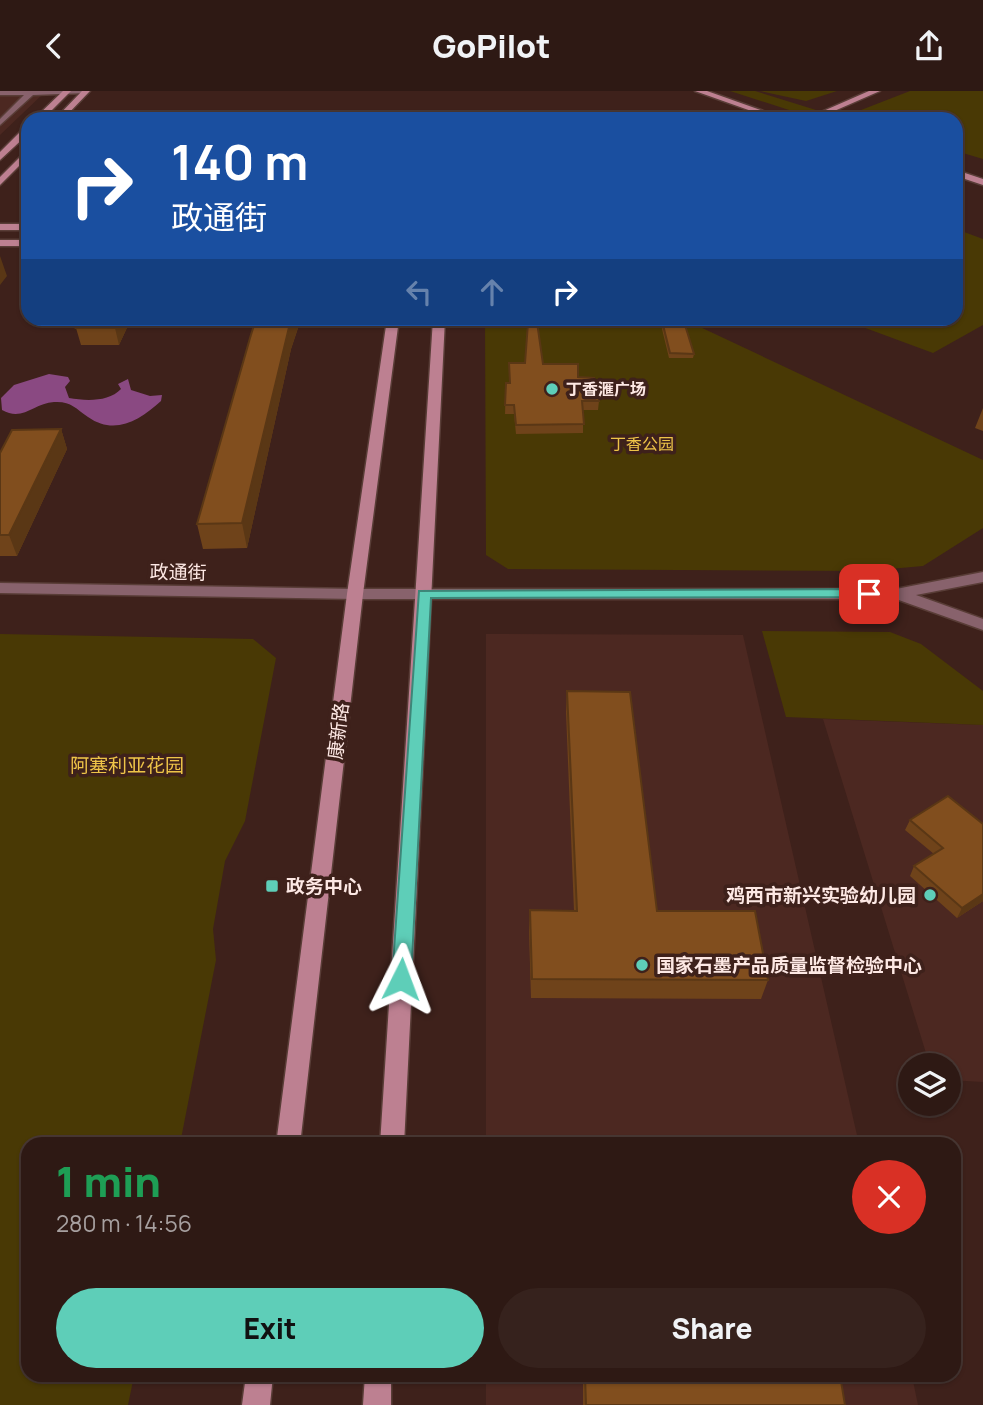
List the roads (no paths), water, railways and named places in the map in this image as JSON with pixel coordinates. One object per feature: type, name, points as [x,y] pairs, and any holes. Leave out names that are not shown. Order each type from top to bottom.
[{"type":"main road","points":[[699,91],[761,112]]},
{"type":"main road","points":[[717,91],[773,112]]},
{"type":"main road","points":[[826,112],[876,91]]},
{"type":"main road","points":[[45,112],[65,92]]},
{"type":"main road","points":[[66,112],[85,92]]},
{"type":"main road","points":[[0,157],[21,136]]},
{"type":"main road","points":[[0,182],[21,160]]},
{"type":"main road","points":[[963,170],[983,176]]},
{"type":"main road","points":[[963,175],[983,182]]},
{"type":"main road","points":[[0,227],[21,227]]},
{"type":"main road","points":[[0,243],[21,243]]},
{"type":"main road","name":"康新路","points":[[289,1137],[355,594],[392,326]]},
{"type":"main road","points":[[392,1137],[439,326]]},
{"type":"main road","points":[[256,1405],[259,1382]]},
{"type":"main road","points":[[377,1405],[378,1382]]},
{"type":"street","points":[[0,93],[85,92]]},
{"type":"street","points":[[0,123],[31,93]]},
{"type":"street","points":[[424,594],[897,594],[982,582]]},
{"type":"street","name":"政通街","points":[[0,588],[424,594]]},
{"type":"street","points":[[897,594],[983,625]]},
{"type":"place","name":"丁香滙广场","points":[[552,389]]},
{"type":"place","name":"政务中心","points":[[272,886]]},
{"type":"place","name":"鸡西市新兴实验幼儿园","points":[[930,895]]},
{"type":"place","name":"国家石墨产品质量监督检验中心","points":[[642,965]]},
{"type":"park label","name":"丁香公园","points":[[642,444]]},
{"type":"park label","name":"阿塞利亚花园","points":[[127,765]]}]
